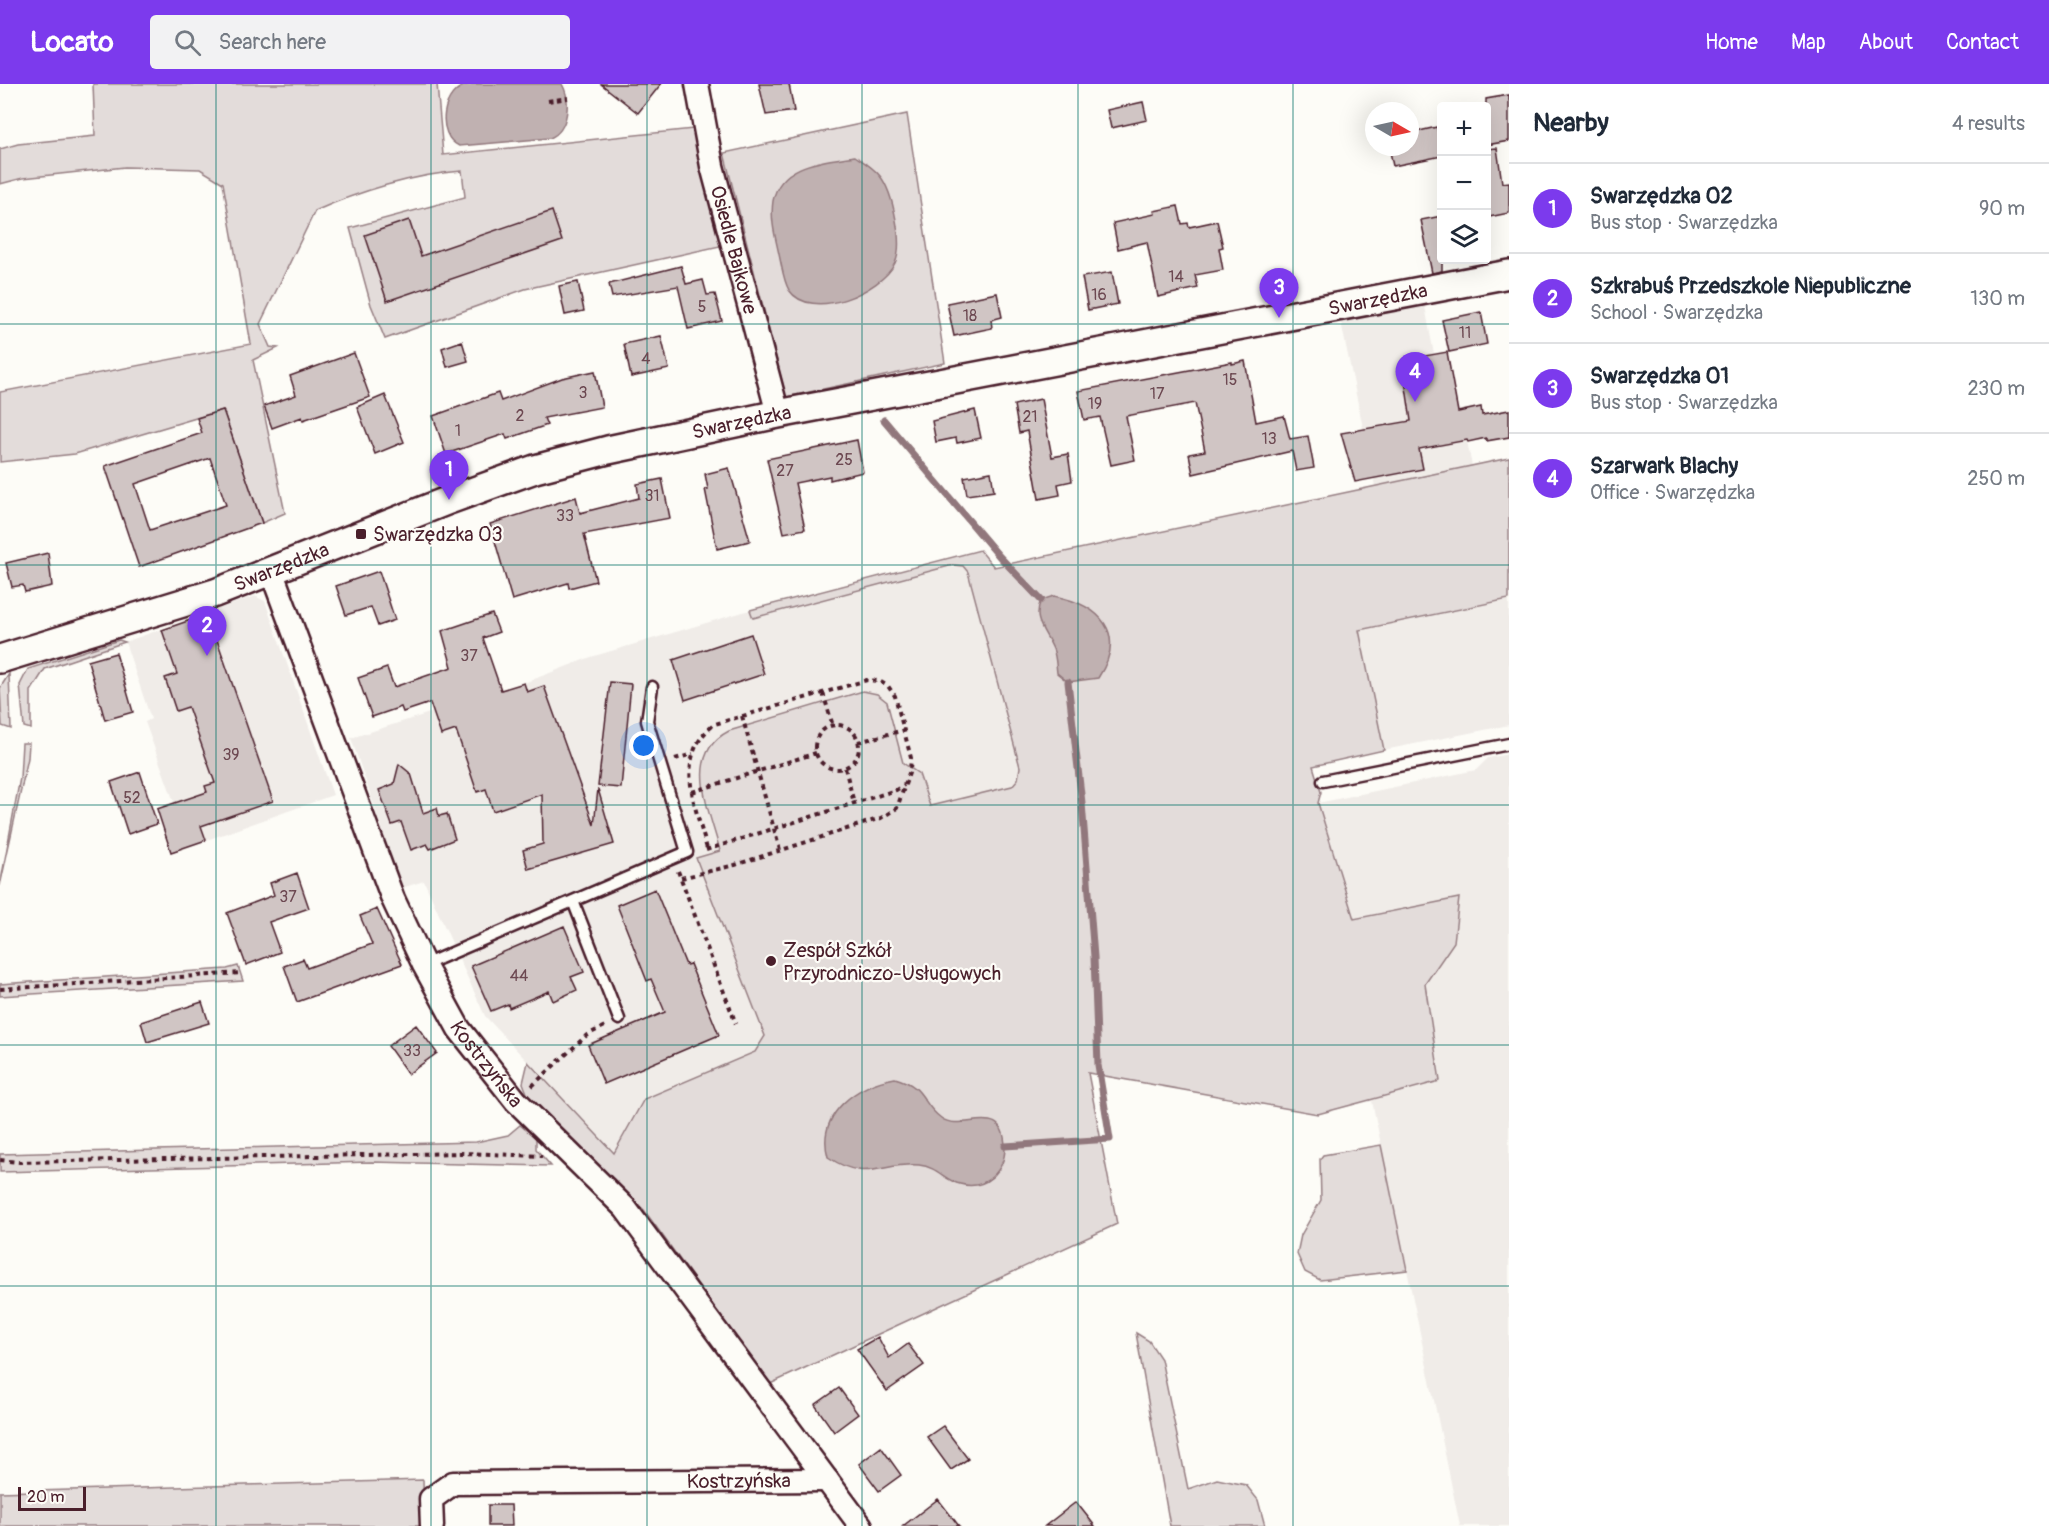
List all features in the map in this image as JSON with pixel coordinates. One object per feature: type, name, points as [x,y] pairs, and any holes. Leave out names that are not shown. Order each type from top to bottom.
[{"type":"street","name":"Osiedle Bajkowe","points":[[697,84],[712,166],[778,414]]},
{"type":"street","name":"Swarzędzka","points":[[0,660],[215,593],[272,573],[361,534],[535,469],[608,450],[778,414],[1509,274]]},
{"type":"street","name":"Kostrzyńska","points":[[272,573],[393,899],[424,965],[459,1029],[516,1101],[625,1208],[861,1526]]},
{"type":"street","name":"Kostrzyńska","points":[[432,1526],[431,1499],[453,1483],[827,1480]]},
{"type":"lane","points":[[424,965],[687,852],[647,721],[652,687]]},
{"type":"lane","points":[[1323,782],[1509,744]]},
{"type":"lane","points":[[573,901],[619,1019]]},
{"type":"path","points":[[548,101],[568,98]]},
{"type":"path","points":[[681,878],[881,819],[897,808],[911,758],[895,696],[888,686],[879,681],[867,680],[714,724],[697,741],[689,776],[707,849]]},
{"type":"path","points":[[823,693],[833,726]]},
{"type":"path","points":[[742,716],[780,850]]},
{"type":"path","points":[[833,726],[847,728],[858,742],[856,759],[845,768],[830,768],[824,765],[816,753],[817,739],[826,728],[833,726]]},
{"type":"path","points":[[858,742],[904,730]]},
{"type":"path","points":[[692,792],[816,753]]},
{"type":"path","points":[[845,768],[854,803]]},
{"type":"path","points":[[687,852],[707,849],[774,829],[905,785]]},
{"type":"path","points":[[673,858],[736,1024]]},
{"type":"path","points":[[0,989],[241,973]]},
{"type":"path","points":[[516,1101],[587,1035],[619,1019]]},
{"type":"path","points":[[0,1160],[19,1162],[463,1153],[539,1157],[548,1154],[559,1143]]},
{"type":"shaded area","points":[[93,84],[437,84],[443,155],[693,129],[720,246],[525,289],[385,339],[371,305],[350,228],[465,197],[462,171],[425,176],[387,185],[315,211],[260,324],[270,347],[278,348],[253,360],[285,513],[262,523],[223,410],[75,454],[0,462],[0,392],[251,344],[223,183],[200,169],[125,167],[23,178],[0,184],[0,149],[18,144],[95,136]]},
{"type":"shaded area","points":[[470,84],[562,84],[567,98],[565,122],[550,138],[459,146],[447,133],[444,123],[445,113],[452,94]]},
{"type":"shaded area","points":[[907,114],[945,363],[786,397],[724,153]]},
{"type":"shaded area","points":[[855,156],[877,173],[889,194],[898,232],[895,263],[876,284],[845,299],[829,303],[813,303],[799,299],[789,290],[786,283],[775,237],[772,208],[777,188],[794,171],[805,166]]},
{"type":"shaded area","points":[[1425,306],[1438,376],[1458,411],[1461,411],[1472,466],[1375,486],[1341,322]]},
{"type":"shaded area","points":[[1509,458],[1509,599],[1359,630],[1384,750],[1313,766],[1321,792],[1318,803],[1354,919],[1459,898],[1454,942],[1425,984],[1440,1081],[1318,1114],[1088,1073],[1117,1224],[770,1384],[644,1210],[529,1098],[523,1083],[528,1062],[614,1153],[644,1099],[755,1052],[765,1036],[696,858],[720,851],[706,802],[703,769],[706,754],[715,741],[729,731],[863,691],[877,694],[887,702],[903,763],[919,774],[930,806],[1012,786],[1018,779],[1020,767],[968,572],[963,566],[953,565],[753,618],[750,610],[980,550],[994,567]]},
{"type":"shaded area","name":"Zespół Szkół Przyrodniczo-Usługowych","points":[[980,550],[994,567],[1353,919],[1318,803],[1476,770],[1488,758],[1509,754],[1509,1526],[1460,1526],[1372,1101],[1318,1114],[1088,1073],[1117,1224],[662,1206],[485,1016],[424,881],[402,888],[351,738],[524,683],[591,657],[750,610]]},
{"type":"shaded area","points":[[255,596],[265,601],[333,795],[190,846],[145,722],[151,719],[125,642]]},
{"type":"shaded area","points":[[1054,596],[1084,606],[1096,614],[1104,624],[1109,635],[1110,647],[1107,662],[1098,678],[1068,682],[1057,673],[1054,652],[1038,614],[1041,600]]},
{"type":"shaded area","points":[[1509,599],[1509,725],[1384,750],[1359,630]]},
{"type":"shaded area","points":[[119,640],[125,642],[45,669],[31,691],[31,729],[24,727],[20,685],[28,669]]},
{"type":"shaded area","points":[[9,674],[11,729],[2,726],[0,688]]},
{"type":"shaded area","points":[[22,743],[29,743],[28,758],[0,886],[20,778]]},
{"type":"shaded area","points":[[238,966],[243,981],[0,996],[0,984],[227,969]]},
{"type":"shaded area","points":[[895,1078],[913,1086],[941,1118],[950,1122],[990,1121],[998,1124],[1003,1133],[1004,1156],[992,1177],[978,1185],[960,1184],[926,1166],[906,1165],[864,1171],[842,1165],[828,1157],[826,1142],[828,1127],[843,1104],[854,1094],[867,1087]]},
{"type":"shaded area","points":[[520,1125],[536,1138],[536,1149],[551,1166],[371,1162],[0,1172],[0,1154],[476,1142],[508,1135]]},
{"type":"shaded area","points":[[1381,1145],[1407,1270],[1320,1280],[1305,1272],[1297,1254],[1301,1235],[1321,1200],[1320,1159],[1323,1155]]},
{"type":"shaded area","points":[[1136,1333],[1149,1341],[1161,1359],[1188,1489],[1217,1479],[1246,1485],[1258,1500],[1265,1526],[1170,1526]]},
{"type":"shaded area","points":[[423,1480],[424,1526],[0,1526],[0,1492]]},
{"type":"building","points":[[601,84],[661,84],[638,113]]},
{"type":"building","points":[[759,84],[789,84],[794,111],[766,115]]},
{"type":"building","points":[[1509,95],[1509,141],[1491,144],[1491,102],[1486,102],[1486,99]]},
{"type":"building","points":[[1143,102],[1147,120],[1111,128],[1107,110]]},
{"type":"building","points":[[1437,127],[1437,157],[1393,166],[1391,156],[1419,156],[1419,131]]},
{"type":"building","points":[[1497,148],[1502,183],[1509,182],[1509,213],[1491,217],[1491,156],[1491,149]]},
{"type":"building","points":[[1178,206],[1182,224],[1188,223],[1189,227],[1217,221],[1223,247],[1219,248],[1223,270],[1195,275],[1198,288],[1158,297],[1147,242],[1118,249],[1113,223],[1155,214],[1154,211]]},
{"type":"building","points":[[552,211],[562,241],[387,301],[365,235],[409,220],[421,256]]},
{"type":"building","points":[[1437,217],[1437,264],[1442,264],[1442,271],[1432,273],[1421,220]]},
{"type":"building","points":[[681,266],[686,284],[703,280],[707,295],[715,294],[722,321],[688,329],[678,286],[612,297],[609,284]]},
{"type":"building","points":[[1112,272],[1118,304],[1088,310],[1082,277]]},
{"type":"building","points":[[578,282],[584,311],[565,315],[559,286]]},
{"type":"building","points":[[997,293],[1002,317],[991,320],[992,328],[954,336],[947,303]]},
{"type":"building","points":[[1481,312],[1487,344],[1449,352],[1442,320]]},
{"type":"building","points":[[661,336],[669,369],[631,377],[624,344]]},
{"type":"building","points":[[462,341],[468,361],[447,367],[442,348]]},
{"type":"building","points":[[1447,352],[1458,412],[1481,407],[1482,415],[1509,410],[1509,437],[1486,441],[1486,438],[1468,442],[1467,440],[1419,449],[1423,469],[1355,482],[1341,433],[1411,421],[1402,360]]},
{"type":"building","points":[[354,353],[370,397],[272,428],[264,406],[296,395],[290,376]]},
{"type":"building","points":[[1245,361],[1256,422],[1284,416],[1290,439],[1308,436],[1314,468],[1296,471],[1292,451],[1193,474],[1189,454],[1205,451],[1195,403],[1126,416],[1135,460],[1111,465],[1100,417],[1084,420],[1078,391]]},
{"type":"building","points":[[595,371],[602,407],[544,418],[547,425],[507,439],[505,434],[446,454],[433,416],[498,393],[501,401],[562,378]]},
{"type":"building","points":[[385,395],[404,442],[375,454],[357,407]]},
{"type":"building","points":[[1041,399],[1052,457],[1068,454],[1072,481],[1058,484],[1060,495],[1039,499],[1027,431],[1019,433],[1014,405]]},
{"type":"building","points":[[223,410],[262,523],[139,567],[105,466],[202,433],[197,418]],"holes":[[[210,458],[226,505],[150,530],[135,484]]]},
{"type":"building","points":[[975,410],[981,438],[957,443],[956,438],[936,442],[932,421]]},
{"type":"building","points":[[857,440],[863,472],[830,480],[830,476],[795,483],[805,529],[784,533],[767,459]]},
{"type":"building","points":[[729,468],[750,541],[717,549],[705,489],[708,489],[705,474]]},
{"type":"building","points":[[991,472],[994,491],[967,495],[964,477]]},
{"type":"building","points":[[662,479],[670,518],[584,534],[596,581],[569,588],[568,583],[512,600],[490,524],[576,497],[580,513],[639,498],[637,484]]},
{"type":"building","points":[[48,553],[52,586],[25,592],[23,585],[12,587],[6,563]]},
{"type":"building","points":[[379,571],[395,620],[378,626],[371,607],[346,615],[336,586]]},
{"type":"building","points":[[208,614],[273,801],[201,826],[206,840],[171,852],[157,809],[207,792],[205,786],[215,783],[188,707],[176,711],[165,678],[177,674],[162,630]]},
{"type":"building","points":[[492,614],[499,632],[483,638],[501,690],[524,683],[527,692],[544,686],[594,825],[598,789],[614,844],[528,869],[523,850],[543,844],[542,794],[493,811],[486,789],[477,792],[456,730],[441,735],[430,703],[403,712],[401,707],[372,717],[358,678],[387,668],[394,687],[452,667],[442,631]]},
{"type":"building","points":[[751,634],[764,674],[685,700],[673,660]]},
{"type":"building","points":[[116,653],[133,712],[105,720],[88,661]]},
{"type":"building","points":[[610,682],[631,684],[621,788],[598,786]]},
{"type":"building","points":[[399,764],[411,774],[423,813],[437,808],[439,816],[447,814],[455,839],[430,849],[427,844],[411,850],[401,822],[392,825],[379,790],[394,784]]},
{"type":"building","points":[[140,772],[157,824],[128,834],[111,782]]},
{"type":"building","points":[[297,873],[309,908],[269,922],[280,952],[246,965],[227,913],[274,895],[270,883]]},
{"type":"building","points":[[655,889],[686,965],[690,964],[719,1035],[604,1084],[588,1045],[665,1012],[651,979],[647,981],[617,905]]},
{"type":"building","points":[[377,909],[402,964],[297,1002],[284,966],[303,959],[307,968],[372,944],[360,916]]},
{"type":"building","points":[[564,926],[584,972],[571,977],[577,990],[553,1001],[549,991],[509,1008],[508,1004],[491,1011],[471,966]]},
{"type":"building","points":[[202,1002],[209,1023],[147,1042],[141,1022]]},
{"type":"building","points":[[416,1025],[437,1053],[408,1074],[388,1046]]},
{"type":"building","points":[[878,1337],[889,1358],[908,1344],[924,1365],[887,1391],[857,1349]]},
{"type":"building","points":[[839,1388],[858,1414],[834,1432],[815,1405]]},
{"type":"building","points":[[943,1426],[968,1459],[951,1470],[927,1437]]},
{"type":"building","points":[[881,1447],[901,1475],[879,1491],[859,1464]]},
{"type":"building","points":[[938,1499],[959,1526],[903,1526]]},
{"type":"building","points":[[1076,1502],[1095,1526],[1045,1526]]},
{"type":"building","points":[[488,1505],[511,1505],[512,1526],[488,1526]]},
{"type":"waterway","points":[[884,420],[999,556],[1041,600]]},
{"type":"waterway","points":[[1005,1146],[1110,1139],[1098,1065],[1094,957],[1082,803],[1068,682]]},
{"type":"place","name":"Swarzędzka 01","points":[[1279,318]]},
{"type":"place","name":"Szarwark Blachy","points":[[1415,402]]},
{"type":"place","name":"Swarzędzka 02","points":[[449,500]]},
{"type":"place","name":"Swarzędzka 03","points":[[361,534]]},
{"type":"place","name":"Szkrabuś Przedszkole Niepubliczne","points":[[207,656]]},
{"type":"place","name":"Zespół Szkół Przyrodniczo-Usługowych","points":[[771,961]]}]
